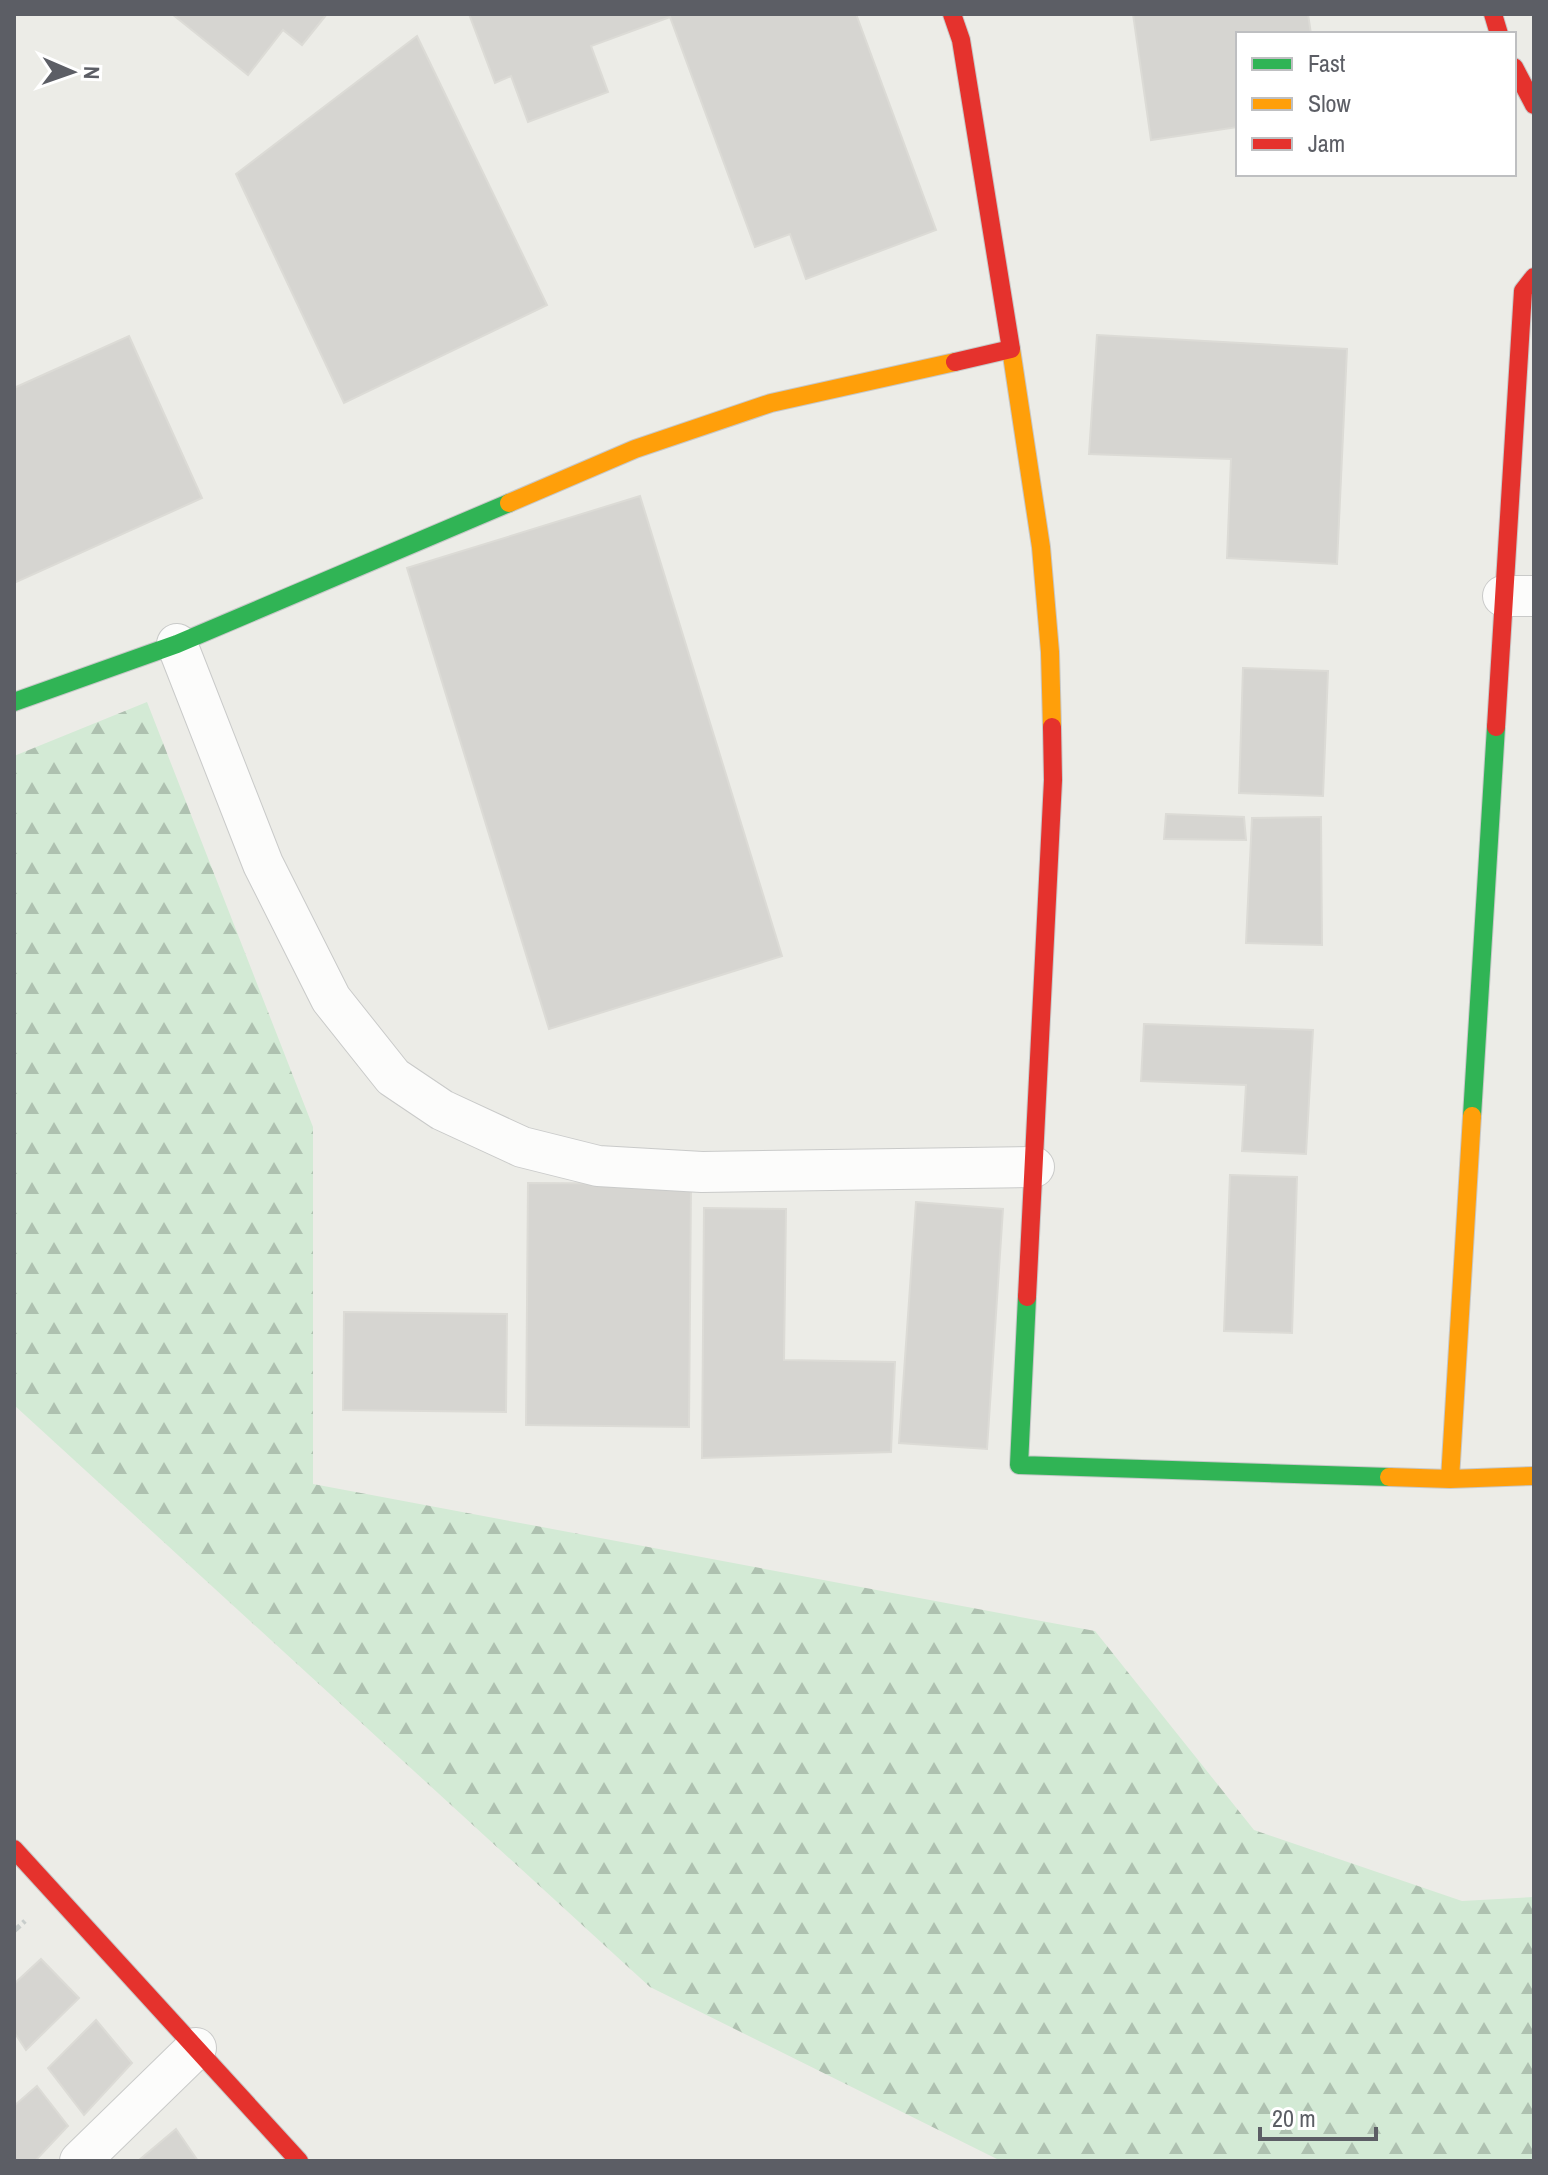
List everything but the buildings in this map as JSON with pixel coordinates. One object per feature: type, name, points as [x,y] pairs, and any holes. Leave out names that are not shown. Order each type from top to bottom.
[{"type":"street","points":[[952,14],[961,40],[1011,349],[1041,547],[1050,652],[1053,780],[1019,1465],[1450,1479],[1534,1476]]},
{"type":"street","points":[[1516,71],[1534,105]]},
{"type":"street","points":[[1450,1479],[1518,596],[1523,291],[1534,277]]},
{"type":"street","points":[[14,702],[177,644],[635,449],[771,403],[1011,349]]},
{"type":"street","points":[[177,644],[263,864],[331,999],[393,1077],[442,1110],[522,1147],[598,1166],[702,1172],[1034,1167]]},
{"type":"street","points":[[14,1849],[299,2161]]},
{"type":"street","points":[[80,2161],[196,2048]]},
{"type":"green space","points":[[147,702],[313,1127],[313,1484],[1095,1631],[1254,1830],[1462,1901],[1534,1897],[1534,2161],[1001,2161],[650,1987],[14,1405],[14,756]]},
{"type":"traffic: fast","points":[[14,702],[177,644],[509,503]]},
{"type":"traffic: fast","points":[[1472,1116],[1496,727]]},
{"type":"traffic: fast","points":[[1027,1297],[1019,1465],[1389,1477]]},
{"type":"traffic: slow","points":[[1011,349],[1041,547],[1050,652],[1052,727]]},
{"type":"traffic: slow","points":[[509,503],[635,449],[771,403],[955,362]]},
{"type":"traffic: slow","points":[[1450,1479],[1472,1116]]},
{"type":"traffic: slow","points":[[1389,1477],[1450,1479],[1534,1476]]},
{"type":"traffic: jam","points":[[952,14],[961,40],[1011,349],[955,362]]},
{"type":"traffic: jam","points":[[1493,14],[1498,32]]},
{"type":"traffic: jam","points":[[1516,71],[1534,105]]},
{"type":"traffic: jam","points":[[1496,727],[1523,291],[1534,277]]},
{"type":"traffic: jam","points":[[1027,1297],[1053,780],[1052,727]]},
{"type":"traffic: jam","points":[[14,1849],[299,2161]]}]
